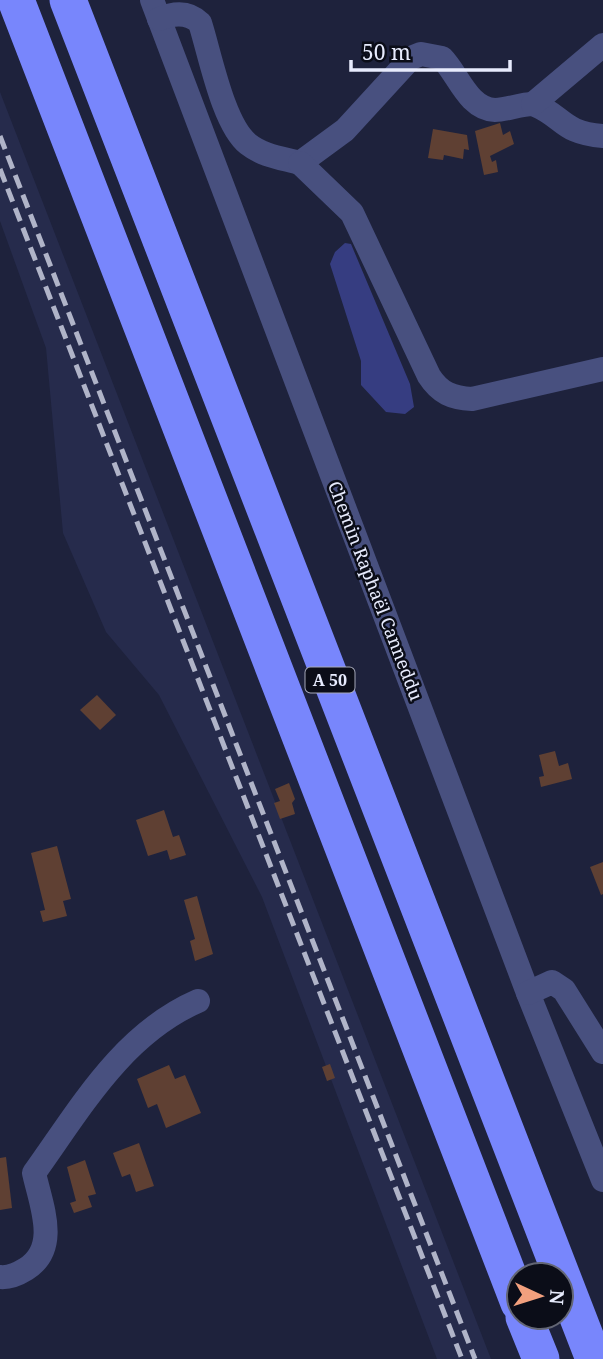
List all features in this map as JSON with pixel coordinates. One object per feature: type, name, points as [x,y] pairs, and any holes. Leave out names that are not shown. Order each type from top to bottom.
[{"type":"highway","name":"A 50","points":[[16,0],[505,1267]]},
{"type":"highway","name":"A 50","points":[[68,0],[594,1359]]},
{"type":"highway","points":[[530,1331],[541,1359]]},
{"type":"street","points":[[156,10],[193,16],[200,23],[237,130],[246,143],[262,153],[300,163],[352,214],[429,376],[443,392],[457,398],[472,398],[603,369]]},
{"type":"street","name":"Chemin Raphaël Canneddu","points":[[156,10],[528,993],[603,1180]]},
{"type":"street","points":[[300,163],[345,130],[411,58],[421,54],[442,58],[474,102],[484,108],[496,110],[533,104],[603,46]]},
{"type":"street","points":[[533,104],[580,134],[603,136]]},
{"type":"street","points":[[528,993],[552,982],[564,990],[603,1052]]},
{"type":"street","points":[[0,1277],[17,1274],[29,1268],[44,1249],[46,1227],[34,1173],[99,1083],[140,1037],[179,1009],[198,1001]]},
{"type":"shaded area","points":[[0,92],[491,1359],[437,1359],[262,897],[159,695],[106,632],[63,533],[46,348],[0,221]]},
{"type":"shaded area","points":[[345,243],[351,244],[410,384],[414,407],[405,414],[386,412],[361,385],[361,361],[330,264],[335,252]]},
{"type":"building","points":[[500,123],[503,135],[510,131],[514,144],[490,156],[492,162],[496,160],[498,172],[484,175],[475,131]]},
{"type":"building","points":[[433,129],[467,135],[469,150],[464,149],[463,159],[444,155],[443,160],[428,158]]},
{"type":"building","points":[[97,695],[116,715],[100,730],[80,710]]},
{"type":"building","points":[[555,751],[559,766],[568,763],[572,779],[541,787],[539,777],[544,776],[539,755]]},
{"type":"building","points":[[289,783],[295,799],[292,803],[295,814],[280,819],[274,803],[280,801],[275,789]]},
{"type":"building","points":[[164,810],[173,837],[179,835],[186,855],[170,860],[167,850],[148,856],[136,820]]},
{"type":"building","points":[[57,846],[71,899],[63,901],[67,916],[43,922],[40,911],[45,910],[31,853]]},
{"type":"building","points":[[603,862],[603,894],[601,895],[590,867]]},
{"type":"building","points":[[197,896],[213,954],[195,961],[190,941],[195,939],[184,900]]},
{"type":"building","points":[[330,1064],[335,1078],[327,1081],[322,1067]]},
{"type":"building","points":[[169,1065],[175,1079],[185,1075],[201,1113],[166,1128],[157,1104],[148,1108],[137,1079]]},
{"type":"building","points":[[139,1143],[154,1186],[136,1192],[130,1174],[122,1177],[113,1153]]},
{"type":"building","points":[[6,1157],[12,1208],[0,1210],[0,1158]]},
{"type":"building","points":[[85,1160],[96,1194],[88,1196],[92,1207],[74,1213],[70,1203],[76,1201],[67,1167]]},
{"type":"railway","points":[[0,136],[475,1359]]},
{"type":"railway","points":[[0,169],[462,1359]]}]
